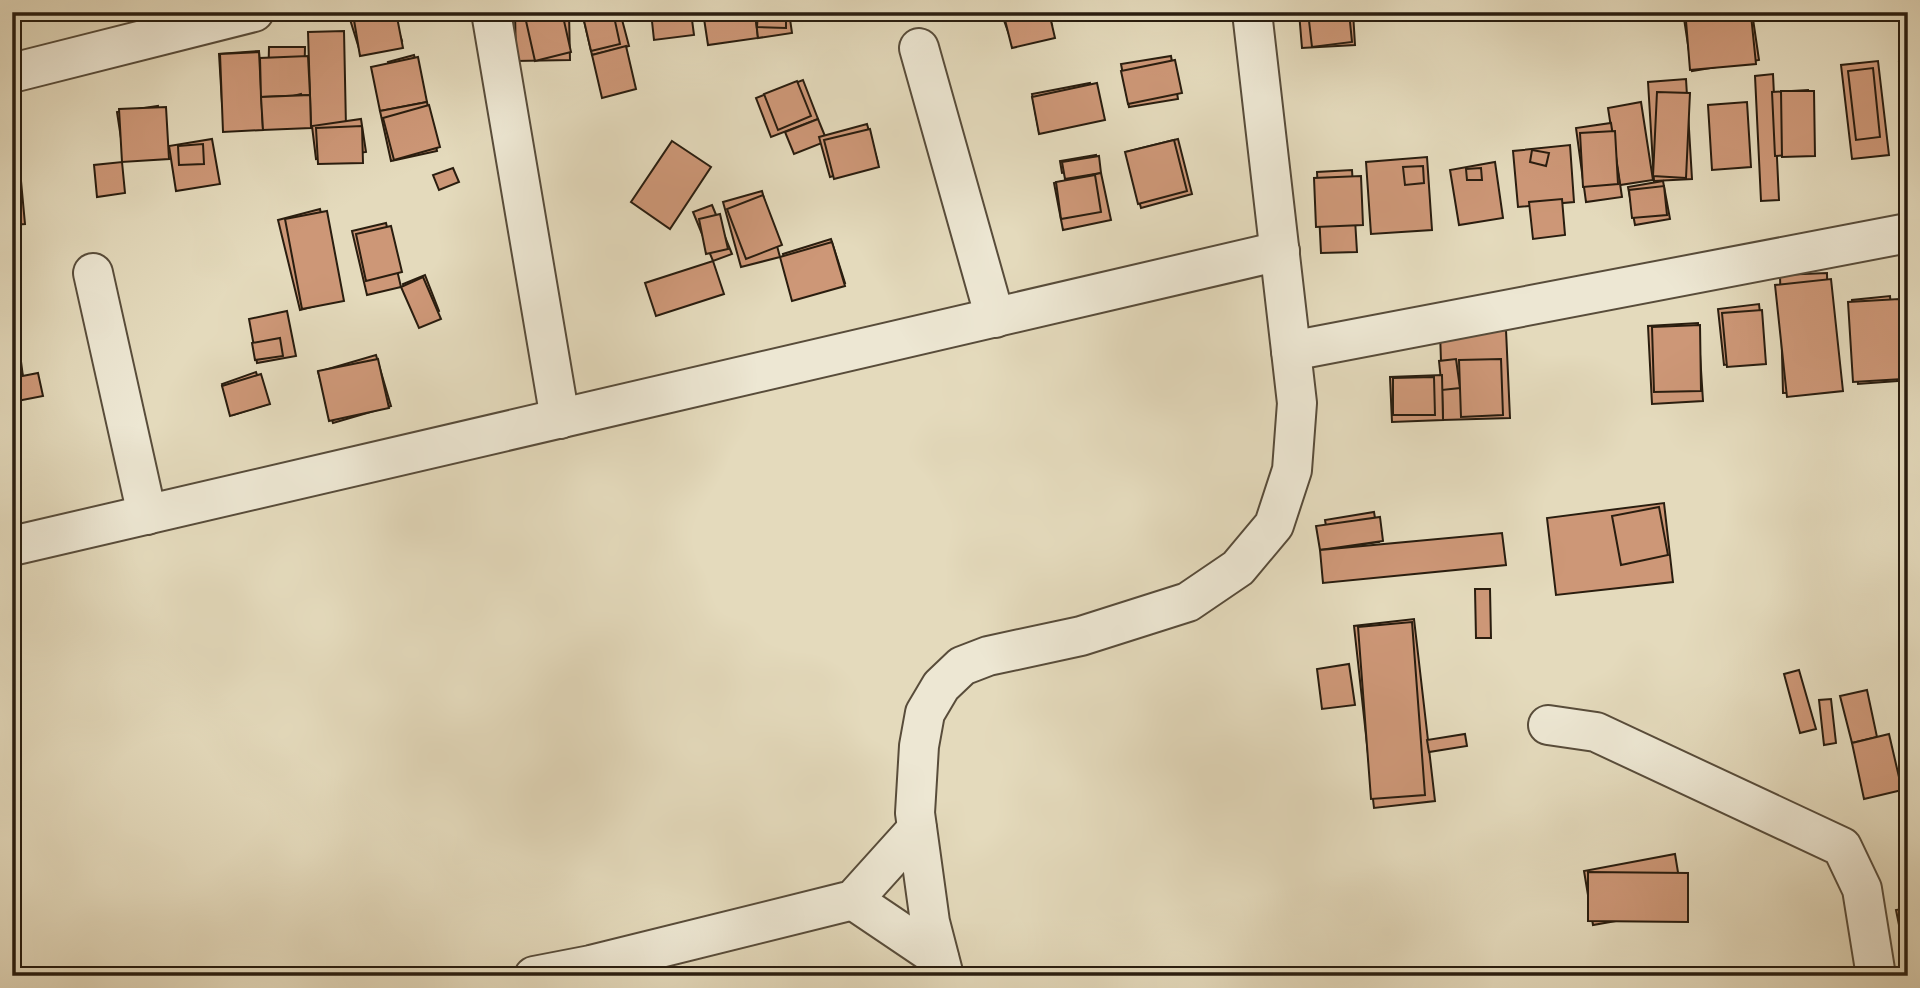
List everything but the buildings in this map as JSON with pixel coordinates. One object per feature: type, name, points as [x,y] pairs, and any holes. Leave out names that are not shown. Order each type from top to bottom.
[{"type":"street","points":[[12,73],[254,12]]},
{"type":"street","points":[[491,12],[560,419]]},
{"type":"street","points":[[942,967],[930,922],[915,813],[919,746],[925,713],[941,686],[962,666],[988,656],[1081,636],[1188,602],[1238,568],[1273,525],[1292,470],[1297,403],[1252,12]]},
{"type":"street","points":[[919,48],[995,318]]},
{"type":"street","points":[[1291,351],[1908,233]]},
{"type":"street","points":[[12,546],[1280,251]]},
{"type":"street","points":[[93,273],[147,516]]},
{"type":"street","points":[[1548,725],[1596,732],[1842,847],[1862,889],[1876,976]]},
{"type":"street","points":[[534,976],[591,965],[853,900],[917,829]]},
{"type":"street","points":[[853,900],[942,967]]}]
